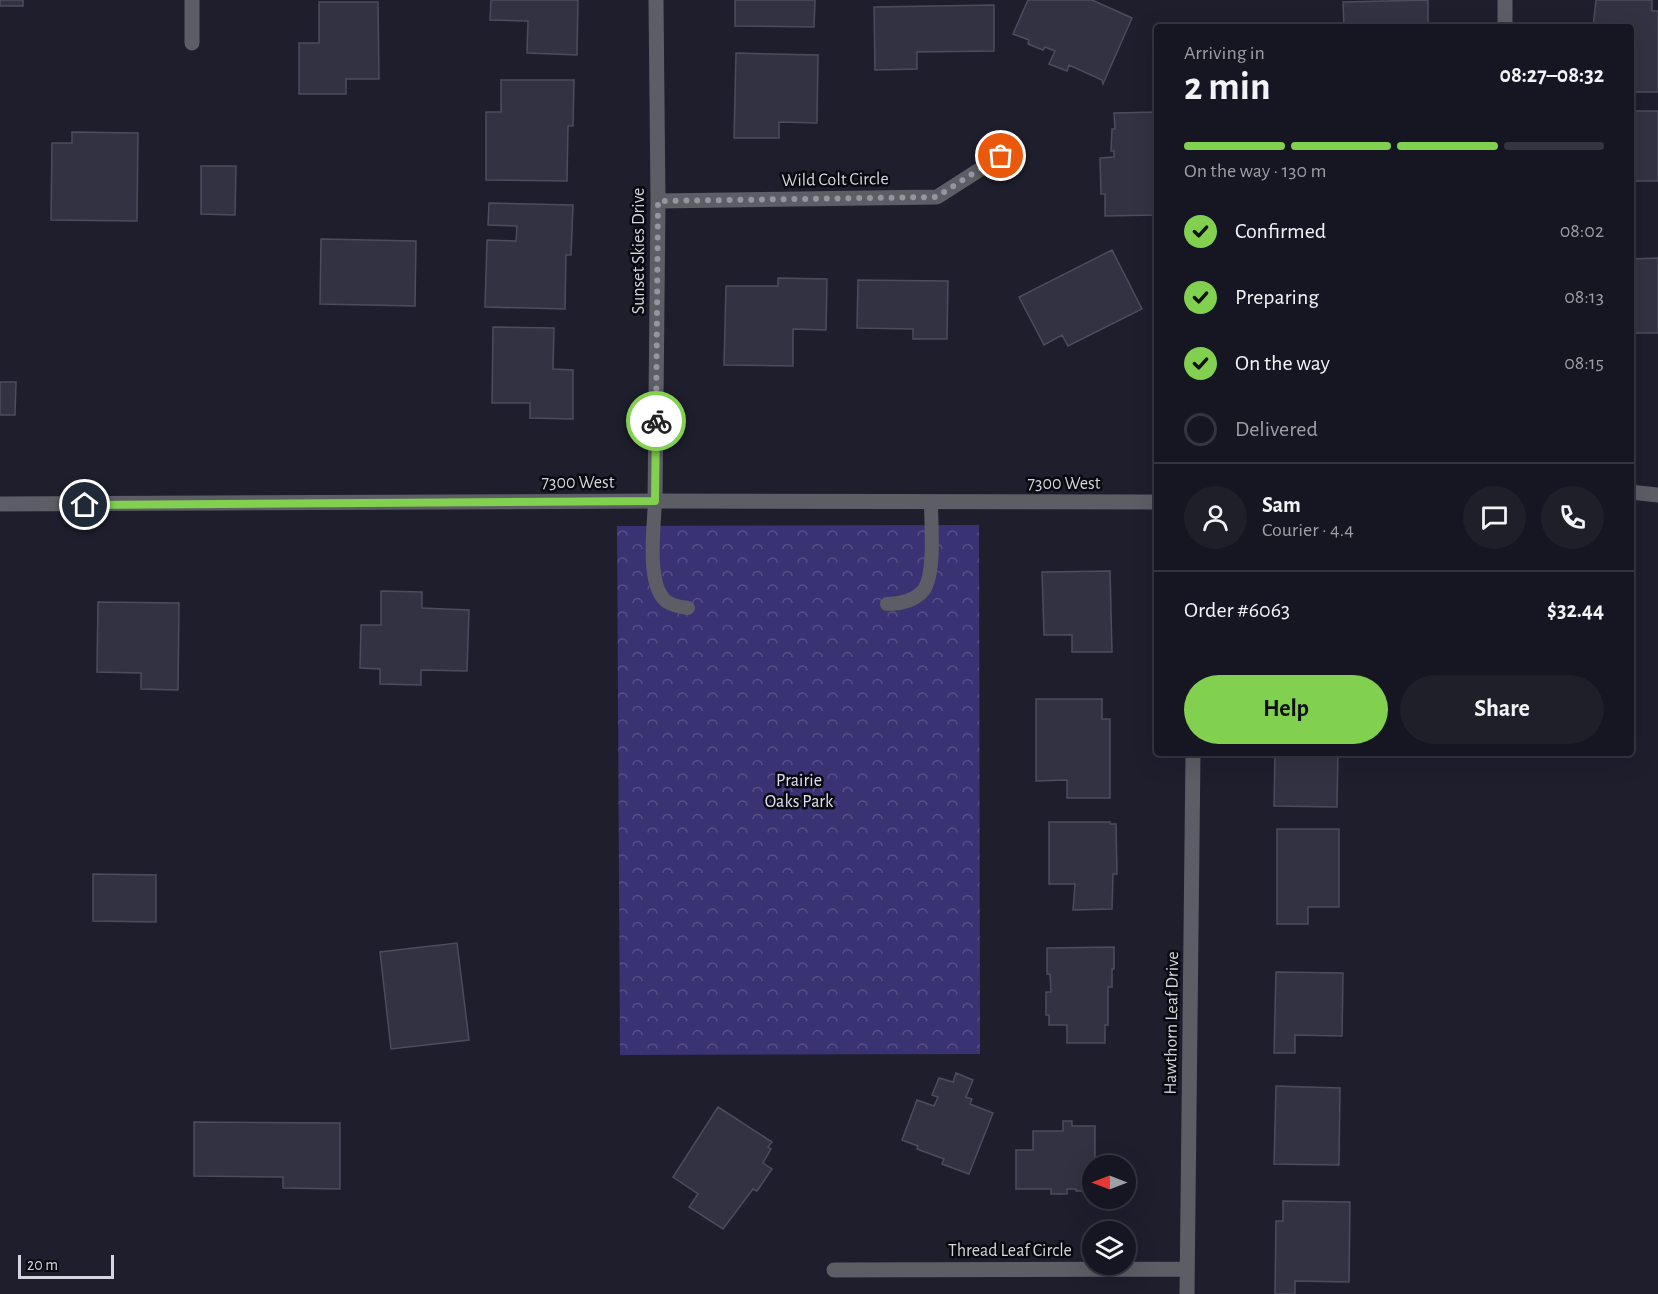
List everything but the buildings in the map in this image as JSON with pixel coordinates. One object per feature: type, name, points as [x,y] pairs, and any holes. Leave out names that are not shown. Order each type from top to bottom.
[{"type":"street","points":[[192,0],[192,43]]},
{"type":"street","name":"Sunset Skies Drive","points":[[655,501],[658,201],[656,0]]},
{"type":"street","points":[[1505,0],[1505,24]]},
{"type":"street","name":"Wild Colt Circle","points":[[658,201],[936,197],[1001,156]]},
{"type":"street","points":[[1634,492],[1658,495]]},
{"type":"street","name":"7300 West","points":[[0,504],[655,501],[1154,502]]},
{"type":"street","name":"Hawthorn Leaf Drive","points":[[1187,1294],[1193,756]]},
{"type":"street","name":"Thread Leaf Circle","points":[[834,1270],[1187,1269]]},
{"type":"lane","points":[[655,501],[652,560],[657,584],[663,598],[677,607],[688,608]]},
{"type":"lane","points":[[887,604],[902,603],[924,590],[930,574],[931,503]]},
{"type":"green space","name":"Prairie Oaks Park","points":[[979,525],[980,1054],[620,1055],[617,526]]},
{"type":"way so far","points":[[656,421],[658,201],[936,197],[1001,156]]},
{"type":"route","points":[[85,505],[655,501],[656,421]]}]
